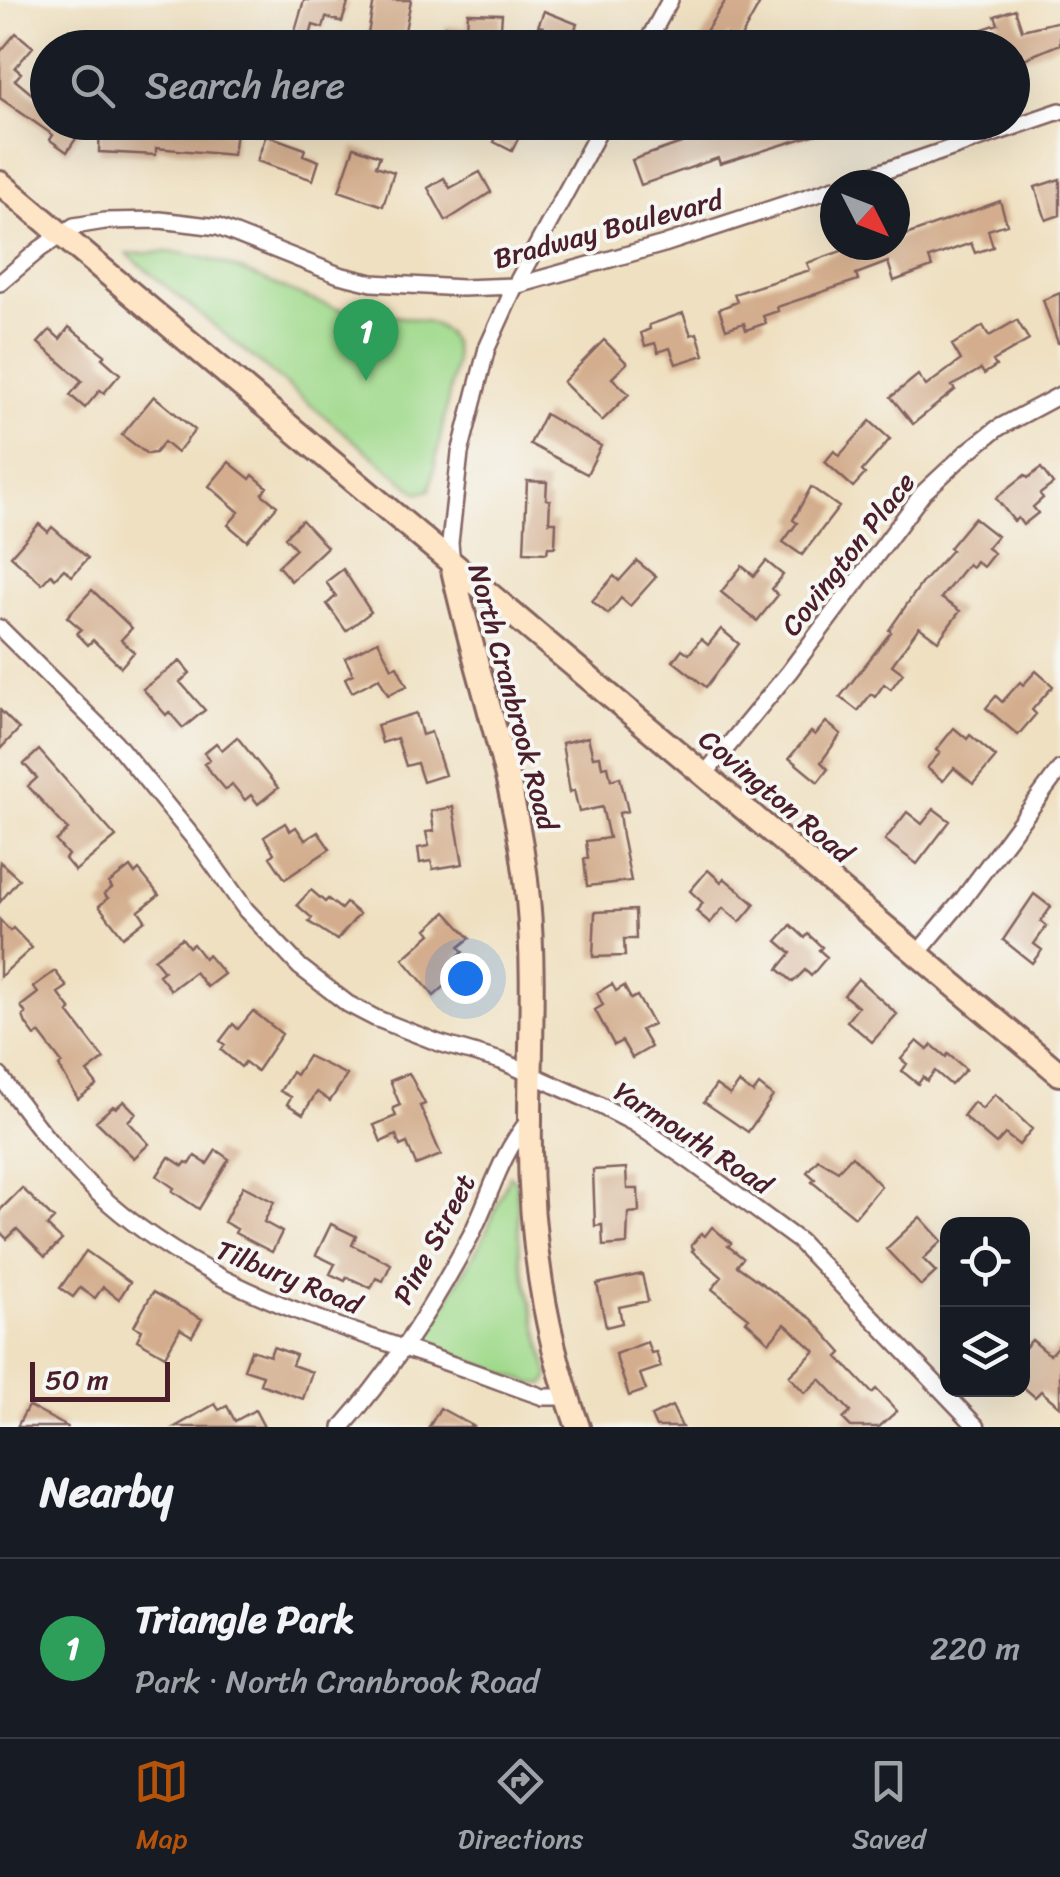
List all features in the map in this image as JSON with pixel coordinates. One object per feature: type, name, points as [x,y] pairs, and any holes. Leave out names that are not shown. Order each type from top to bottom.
[{"type":"street","points":[[654,30],[670,0]]},
{"type":"street","points":[[1030,121],[1060,111]]},
{"type":"street","points":[[452,565],[450,543],[460,453],[488,348],[515,286],[594,140]]},
{"type":"street","points":[[887,170],[975,140]]},
{"type":"street","name":"North Cranbrook Road","points":[[0,183],[452,565],[500,746],[520,842],[533,970],[530,1120],[536,1253],[550,1334],[578,1427]]},
{"type":"street","name":"Bradway Boulevard","points":[[0,284],[60,234],[89,223],[160,220],[188,222],[248,236],[310,264],[372,283],[462,288],[515,286],[664,244],[820,193]]},
{"type":"street","name":"Covington Place","points":[[704,775],[789,672],[923,494],[998,428],[1060,395]]},
{"type":"street","name":"Covington Road","points":[[452,565],[1060,1074]]},
{"type":"street","name":"Yarmouth Road","points":[[0,628],[115,742],[200,846],[246,910],[300,967],[348,1004],[375,1018],[531,1074],[634,1123],[798,1241],[977,1427]]},
{"type":"street","points":[[917,954],[1060,769]]},
{"type":"street","name":"Tilbury Road","points":[[0,1076],[81,1177],[130,1221],[248,1293],[543,1397],[567,1397]]},
{"type":"street","name":"Pine Street","points":[[342,1427],[403,1348],[458,1259],[509,1144],[530,1120]]},
{"type":"green space","points":[[167,252],[215,261],[351,312],[412,318],[442,329],[453,345],[455,364],[430,490],[414,490],[127,254]]},
{"type":"green space","points":[[509,1176],[516,1180],[520,1257],[549,1376],[545,1384],[531,1383],[432,1347],[428,1342],[430,1331],[485,1235]]},
{"type":"building","points":[[304,0],[348,3],[342,22],[326,17],[323,28],[313,25],[312,30],[295,30]]},
{"type":"building","points":[[374,0],[411,0],[405,30],[369,30]]},
{"type":"building","points":[[726,0],[750,0],[759,5],[745,30],[707,30]]},
{"type":"building","points":[[1015,9],[1022,30],[980,30],[998,24],[995,16]]},
{"type":"building","points":[[544,11],[577,24],[575,30],[542,30],[538,26]]},
{"type":"building","points":[[468,13],[502,14],[501,30],[445,30],[445,26],[467,27]]},
{"type":"building","points":[[1060,21],[1060,44],[1030,56],[1030,30],[1022,30]]},
{"type":"building","points":[[16,33],[30,45],[30,50],[15,68],[21,73],[15,80],[30,92],[30,119],[0,98],[0,52]]},
{"type":"building","points":[[50,140],[75,140],[67,152]]},
{"type":"building","points":[[99,140],[235,140],[233,155],[156,148],[156,155],[99,152]]},
{"type":"building","points":[[264,140],[280,140],[305,149],[303,155],[319,161],[313,180],[257,161]]},
{"type":"building","points":[[495,140],[517,140],[512,151]]},
{"type":"building","points":[[674,140],[798,140],[720,164],[718,158],[641,185],[632,160],[681,143]]},
{"type":"building","points":[[354,147],[380,156],[376,166],[394,172],[383,206],[339,191]]},
{"type":"building","points":[[480,172],[491,192],[446,221],[428,188],[444,178],[450,188]]},
{"type":"building","points":[[1060,179],[1060,215],[1046,220],[1035,187]]},
{"type":"building","points":[[1000,201],[1007,224],[988,230],[993,247],[975,253],[971,243],[929,258],[932,267],[894,281],[888,262],[856,274],[858,280],[777,307],[778,311],[763,316],[766,323],[746,330],[744,323],[726,329],[719,309],[737,302],[734,294],[810,270],[807,263],[820,258],[910,260],[910,234]]},
{"type":"building","points":[[1060,293],[1060,343],[1058,343],[1043,300]]},
{"type":"building","points":[[683,313],[691,335],[697,333],[704,355],[676,364],[670,348],[658,352],[655,343],[645,346],[641,333],[650,329],[649,325]]},
{"type":"building","points":[[1017,320],[1029,340],[993,361],[996,366],[984,374],[981,369],[952,386],[955,390],[913,424],[891,397],[918,375],[926,386],[961,360],[952,345],[983,326],[989,336]]},
{"type":"building","points":[[69,327],[105,355],[102,358],[120,374],[85,408],[70,395],[82,381],[38,343],[50,330],[60,339]]},
{"type":"building","points":[[604,340],[627,363],[612,378],[629,394],[602,421],[563,382]]},
{"type":"building","points":[[154,396],[195,430],[177,453],[164,442],[155,453],[147,454],[122,435]]},
{"type":"building","points":[[545,414],[601,446],[587,474],[530,444]]},
{"type":"building","points":[[870,421],[890,439],[853,487],[825,462],[834,451],[839,456]]},
{"type":"building","points":[[229,462],[267,487],[262,494],[277,506],[247,541],[228,525],[239,512],[209,486]]},
{"type":"building","points":[[1041,468],[1053,484],[1040,494],[1043,498],[1033,507],[1038,513],[1023,525],[1018,518],[1014,521],[996,498],[1025,475],[1028,478]]},
{"type":"building","points":[[527,481],[547,482],[549,522],[556,522],[555,547],[548,547],[547,553],[524,552]]},
{"type":"building","points":[[811,487],[839,507],[802,555],[783,542],[797,523],[793,520]]},
{"type":"building","points":[[974,518],[997,536],[987,548],[994,553],[983,567],[976,561],[972,567],[968,564],[941,598],[960,611],[938,641],[919,627],[892,665],[903,673],[891,689],[884,684],[875,697],[871,694],[858,711],[840,697]]},
{"type":"building","points":[[302,520],[327,547],[291,581],[278,566],[296,549],[285,537]]},
{"type":"building","points":[[39,524],[48,532],[52,527],[88,558],[72,576],[64,569],[55,578],[51,574],[42,584],[11,556]]},
{"type":"building","points":[[637,561],[656,577],[630,606],[621,598],[608,614],[592,601],[614,576],[619,581]]},
{"type":"building","points":[[766,561],[783,575],[772,589],[778,595],[757,621],[721,592],[742,566],[754,576]]},
{"type":"building","points":[[343,569],[371,612],[346,631],[327,604],[336,596],[326,582]]},
{"type":"building","points":[[92,590],[132,628],[121,640],[134,652],[121,667],[93,640],[88,645],[77,634],[81,629],[67,617]]},
{"type":"building","points":[[721,629],[739,644],[706,687],[673,661],[682,649],[689,654],[701,639],[708,645]]},
{"type":"building","points":[[378,641],[407,686],[388,695],[379,678],[352,692],[345,678],[353,674],[345,658]]},
{"type":"building","points":[[180,661],[190,673],[180,682],[205,710],[183,728],[143,689]]},
{"type":"building","points":[[1036,671],[1053,686],[1032,710],[1036,714],[1018,735],[986,708],[996,696],[1002,702]]},
{"type":"building","points":[[0,710],[19,729],[0,749]]},
{"type":"building","points":[[416,713],[422,735],[431,732],[445,775],[423,782],[417,763],[406,766],[397,738],[382,743],[377,725]]},
{"type":"building","points":[[826,722],[841,734],[821,762],[828,769],[818,782],[789,758],[811,732],[815,735]]},
{"type":"building","points":[[954,728],[967,739],[970,735],[996,757],[973,784],[954,768],[943,781],[927,768]]},
{"type":"building","points":[[237,737],[278,788],[258,804],[251,795],[245,800],[232,784],[226,790],[204,764],[210,760],[204,753],[216,743],[222,750]]},
{"type":"building","points":[[588,737],[593,757],[600,756],[602,767],[608,766],[611,780],[620,777],[628,811],[619,813],[631,881],[587,886],[586,841],[609,838],[602,807],[579,812],[574,790],[570,792],[562,743]]},
{"type":"building","points":[[39,750],[116,837],[75,871],[56,841],[68,830],[28,786],[37,778],[24,764]]},
{"type":"building","points":[[453,807],[463,864],[433,869],[431,861],[420,863],[418,848],[429,846],[426,832],[434,831],[431,811]]},
{"type":"building","points":[[934,809],[950,821],[917,864],[885,840],[907,812],[922,824]]},
{"type":"building","points":[[285,823],[290,831],[296,827],[305,840],[318,832],[330,849],[285,879],[270,857],[274,853],[264,837]]},
{"type":"building","points":[[0,862],[19,879],[0,902]]},
{"type":"building","points":[[130,867],[135,874],[139,870],[159,895],[139,911],[145,920],[123,937],[99,906],[108,898],[104,894],[112,888],[109,883]]},
{"type":"building","points":[[708,870],[755,904],[740,922],[723,908],[710,923],[696,911],[703,903],[690,891]]},
{"type":"building","points":[[311,890],[325,902],[328,899],[341,909],[346,903],[359,914],[337,940],[309,922],[312,918],[297,905]]},
{"type":"building","points":[[1034,894],[1051,907],[1041,921],[1047,926],[1034,944],[1042,950],[1032,963],[1003,940]]},
{"type":"building","points":[[635,910],[636,939],[624,939],[625,956],[593,957],[595,912]]},
{"type":"building","points":[[446,912],[470,938],[459,947],[463,952],[457,958],[465,968],[434,996],[403,959],[431,934],[427,929]]},
{"type":"building","points":[[0,920],[32,948],[0,977]]},
{"type":"building","points":[[791,925],[805,938],[808,934],[827,957],[811,976],[805,970],[793,982],[778,969],[791,953],[777,941]]},
{"type":"building","points":[[182,938],[204,958],[208,955],[224,974],[207,987],[195,972],[171,990],[159,975],[164,971],[154,959]]},
{"type":"building","points":[[55,971],[67,987],[58,993],[71,1010],[68,1012],[104,1059],[87,1072],[97,1085],[78,1099],[59,1066],[62,1063],[39,1033],[35,1036],[26,1024],[21,1006],[38,993],[33,987]]},
{"type":"building","points":[[858,979],[897,1014],[872,1042],[847,1021],[858,1007],[844,995]]},
{"type":"building","points":[[612,984],[616,991],[624,986],[631,999],[637,996],[653,1024],[641,1030],[651,1047],[632,1058],[622,1041],[614,1045],[595,1010],[603,1005],[597,993]]},
{"type":"building","points":[[253,1011],[282,1034],[257,1071],[245,1062],[241,1067],[221,1050],[225,1045],[220,1041],[233,1024],[238,1029]]},
{"type":"building","points":[[917,1041],[928,1050],[932,1045],[946,1057],[948,1054],[966,1069],[951,1085],[935,1071],[927,1081],[923,1077],[918,1084],[902,1071],[907,1064],[901,1059]]},
{"type":"building","points":[[308,1056],[347,1075],[330,1101],[317,1092],[303,1114],[287,1104],[291,1097],[280,1091]]},
{"type":"building","points":[[409,1073],[425,1104],[420,1106],[441,1155],[416,1165],[407,1143],[400,1146],[396,1135],[381,1142],[374,1125],[396,1116],[393,1108],[400,1105],[390,1081]]},
{"type":"building","points":[[739,1083],[753,1093],[759,1085],[773,1096],[748,1132],[704,1102],[716,1085],[730,1095]]},
{"type":"building","points":[[995,1094],[1032,1129],[1019,1145],[1005,1134],[996,1144],[963,1116],[974,1102],[982,1109]]},
{"type":"building","points":[[124,1101],[136,1113],[128,1121],[149,1144],[134,1158],[96,1121]]},
{"type":"building","points":[[216,1150],[229,1159],[199,1209],[157,1176],[169,1157],[183,1166],[195,1156],[207,1164]]},
{"type":"building","points":[[852,1156],[881,1186],[855,1217],[812,1182],[815,1179],[807,1172],[818,1159],[838,1171]]},
{"type":"building","points":[[626,1168],[627,1189],[638,1189],[639,1212],[628,1213],[627,1244],[603,1246],[602,1225],[595,1226],[593,1170]]},
{"type":"building","points":[[243,1186],[274,1202],[264,1222],[282,1232],[272,1252],[235,1233],[237,1229],[224,1222]]},
{"type":"building","points":[[22,1188],[54,1219],[47,1226],[62,1240],[45,1257],[17,1229],[7,1239],[0,1232],[0,1210]]},
{"type":"building","points":[[920,1217],[940,1239],[923,1259],[936,1272],[921,1286],[886,1249]]},
{"type":"building","points":[[331,1224],[356,1236],[352,1245],[391,1264],[383,1281],[376,1278],[371,1288],[330,1274],[335,1264],[316,1255]]},
{"type":"building","points":[[712,1227],[743,1258],[737,1266],[812,1319],[842,1353],[838,1357],[872,1393],[876,1389],[897,1411],[879,1427],[851,1427],[843,1419],[851,1412],[820,1379],[805,1393],[789,1376],[815,1351],[785,1324],[769,1342],[746,1321],[749,1318],[712,1289],[722,1277],[691,1246]]},
{"type":"building","points":[[86,1251],[130,1282],[119,1299],[103,1287],[95,1298],[80,1288],[73,1297],[60,1288]]},
{"type":"building","points":[[642,1274],[648,1301],[619,1307],[622,1323],[606,1327],[597,1284]]},
{"type":"building","points":[[153,1292],[202,1319],[192,1336],[180,1329],[165,1356],[137,1340],[142,1330],[134,1326]]},
{"type":"building","points":[[647,1342],[661,1367],[640,1374],[646,1390],[629,1396],[615,1354]]},
{"type":"building","points":[[1030,1342],[1050,1355],[1060,1343],[1060,1407],[1041,1391],[1035,1397],[1030,1393]]},
{"type":"building","points":[[273,1347],[296,1355],[292,1365],[312,1372],[303,1399],[260,1384],[263,1375],[244,1369],[251,1350],[270,1356]]},
{"type":"building","points":[[215,1404],[219,1410],[227,1406],[235,1421],[255,1410],[264,1427],[175,1427]]},
{"type":"building","points":[[28,1406],[68,1427],[17,1427]]},
{"type":"building","points":[[672,1406],[682,1427],[656,1427],[651,1416]]},
{"type":"building","points":[[440,1408],[475,1427],[429,1427]]},
{"type":"place","name":"Triangle Park","points":[[366,381]]}]
